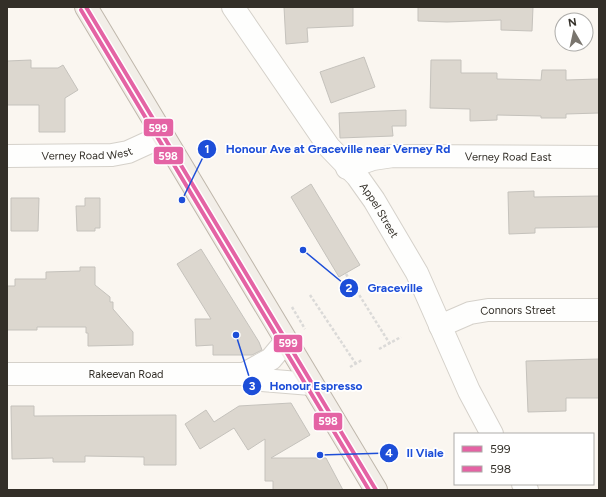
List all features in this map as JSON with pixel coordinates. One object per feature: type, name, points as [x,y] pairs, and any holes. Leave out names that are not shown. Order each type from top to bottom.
[{"type":"main road","points":[[86,7],[376,490]]},
{"type":"street","name":"Appel Street","points":[[233,7],[321,137],[365,187],[405,252],[427,294],[469,391],[491,433]]},
{"type":"street","name":"Verney Road West","points":[[7,156],[112,155],[128,152],[163,136]]},
{"type":"street","name":"Verney Road East","points":[[347,168],[373,159],[394,156],[599,157]]},
{"type":"street","name":"Connors Street","points":[[440,326],[470,313],[488,310],[599,310]]},
{"type":"street","name":"Rakeevan Road","points":[[244,374],[271,359],[286,341]]},
{"type":"street","name":"Rakeevan Road","points":[[7,374],[244,374],[262,380],[311,384]]},
{"type":"path","points":[[346,274],[390,344]]},
{"type":"path","points":[[310,295],[356,364]]},
{"type":"path","points":[[379,349],[402,337]]},
{"type":"path","points":[[350,367],[362,360]]},
{"type":"building","points":[[284,7],[353,7],[353,26],[307,28],[308,42],[286,44]]},
{"type":"building","points":[[418,7],[533,7],[532,31],[501,30],[501,20],[447,22],[418,21]]},
{"type":"building","points":[[364,57],[375,87],[331,103],[320,72]]},
{"type":"building","points":[[31,60],[31,68],[58,68],[63,65],[78,90],[65,98],[65,132],[39,132],[39,105],[7,105],[7,61]]},
{"type":"building","points":[[431,60],[461,60],[461,73],[497,73],[497,79],[541,80],[542,70],[566,70],[566,80],[599,79],[599,113],[566,114],[566,118],[497,115],[497,120],[470,121],[470,109],[430,108]]},
{"type":"building","points":[[406,110],[406,126],[392,126],[393,136],[340,138],[339,113]]},
{"type":"building","points":[[311,184],[360,265],[339,277],[291,197]]},
{"type":"building","points":[[534,191],[534,197],[599,196],[599,227],[535,228],[535,233],[509,234],[508,192]]},
{"type":"building","points":[[11,198],[39,198],[38,231],[11,231]]},
{"type":"building","points":[[85,198],[100,198],[100,228],[95,228],[95,231],[77,231],[76,206],[85,206]]},
{"type":"building","points":[[201,249],[259,342],[262,350],[252,355],[213,355],[213,345],[196,346],[195,319],[211,319],[177,264]]},
{"type":"building","points":[[80,267],[95,267],[95,285],[110,297],[110,302],[113,302],[113,309],[133,332],[133,345],[88,346],[88,333],[86,333],[86,327],[37,327],[37,330],[7,330],[7,286],[15,286],[15,279],[46,279],[46,272],[80,271]]},
{"type":"building","points":[[599,359],[599,398],[566,398],[566,411],[528,412],[526,361]]},
{"type":"building","points":[[291,403],[310,435],[271,458],[326,458],[343,490],[273,490],[273,481],[265,481],[265,439],[248,450],[234,428],[200,449],[185,424],[206,410],[214,422],[239,406]]},
{"type":"building","points":[[11,406],[34,406],[34,416],[176,415],[176,465],[144,465],[144,457],[85,456],[85,462],[53,462],[53,458],[12,459]]},
{"type":"transit line","name":"599","points":[[86,7],[376,490]]},
{"type":"transit line","name":"598","points":[[81,10],[369,490]]},
{"type":"place","name":"Honour Ave at Graceville near Verney Rd","points":[[182,200]]},
{"type":"place","name":"Graceville","points":[[303,250]]},
{"type":"place","name":"Honour Espresso","points":[[236,335]]},
{"type":"place","name":"Il Viale","points":[[320,455]]}]
